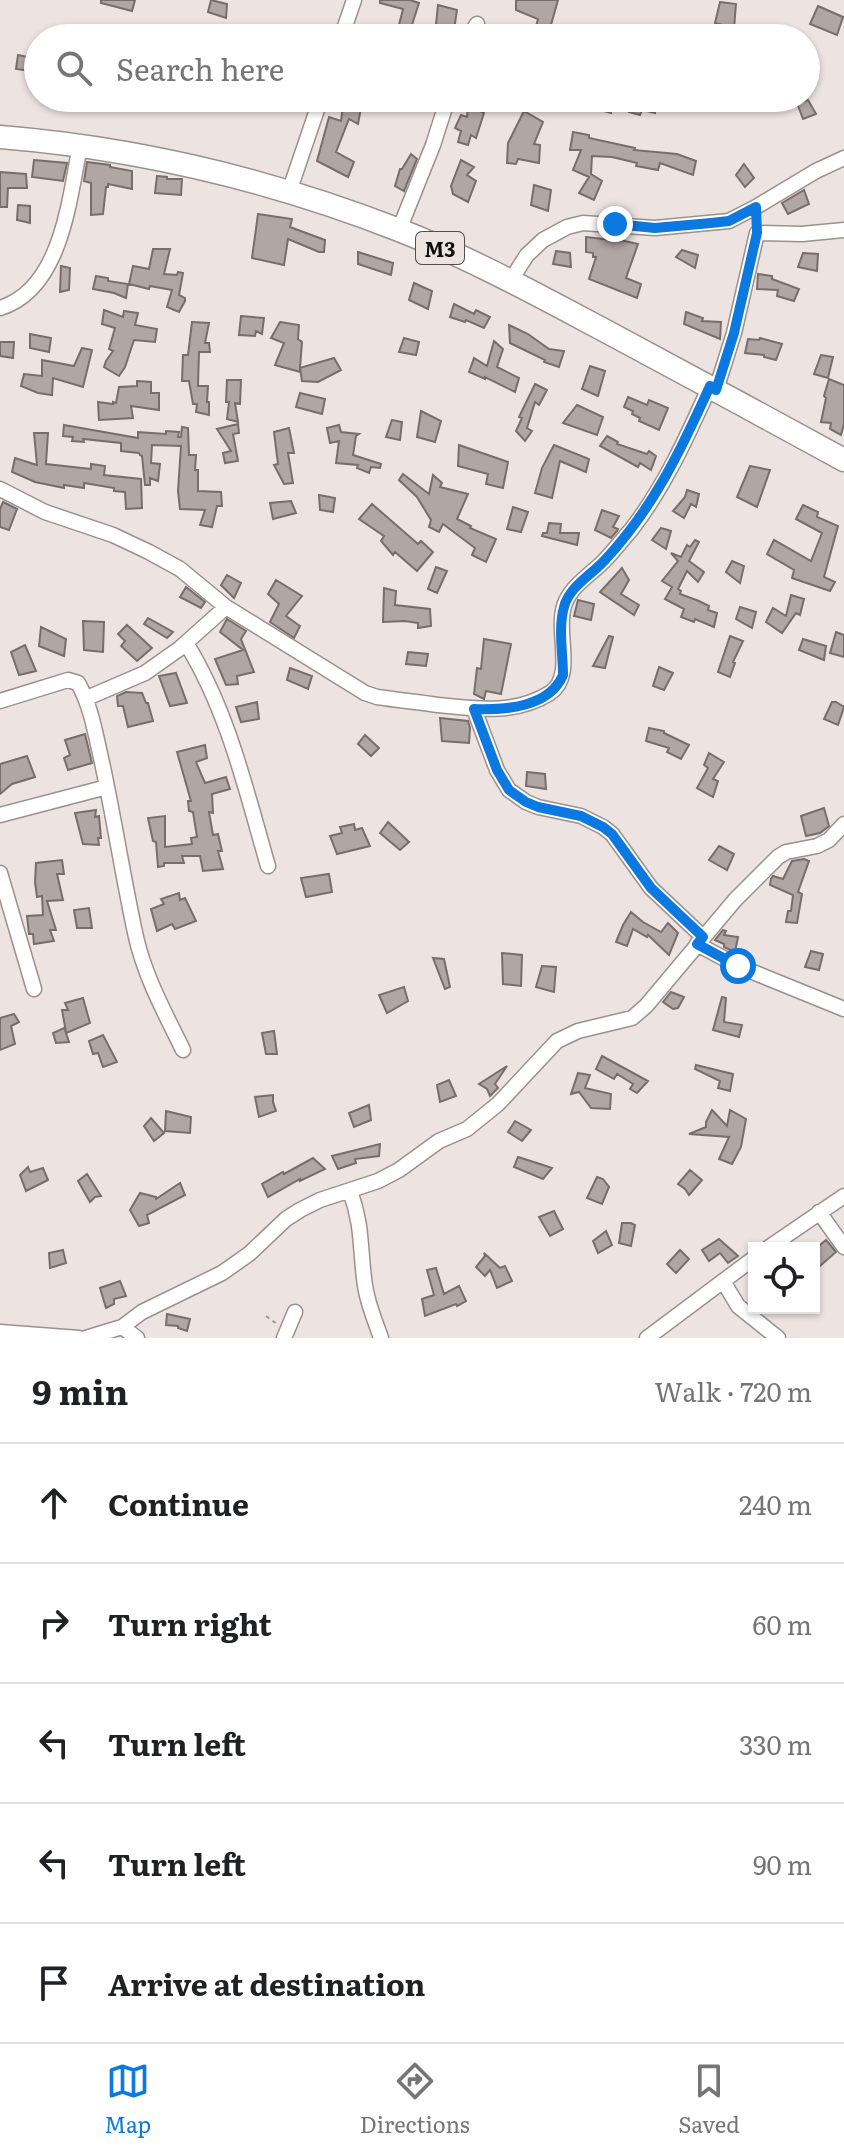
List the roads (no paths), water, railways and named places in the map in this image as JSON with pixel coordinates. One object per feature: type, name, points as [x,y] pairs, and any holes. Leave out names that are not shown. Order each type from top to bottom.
[{"type":"main road","name":"M3","points":[[0,137],[164,159],[289,192],[399,230],[511,280],[844,460]]},
{"type":"street","points":[[346,24],[354,0]]},
{"type":"street","points":[[289,192],[316,112]]},
{"type":"street","points":[[399,230],[444,112]]},
{"type":"street","points":[[0,308],[12,304],[28,291],[42,276],[54,254],[65,223],[80,146]]},
{"type":"street","points":[[511,280],[527,255],[543,240],[567,227],[583,223],[655,228],[729,221],[844,158]]},
{"type":"street","points":[[0,489],[45,512],[113,535],[180,569],[226,607],[365,693],[474,709],[500,710],[525,705],[560,684],[563,675],[564,605],[571,592],[604,560],[658,493],[713,388],[734,333],[757,233],[756,207]]},
{"type":"street","points":[[757,233],[802,234],[844,230]]},
{"type":"street","points":[[87,698],[145,673],[186,643],[226,607]]},
{"type":"street","points":[[186,643],[219,705],[268,866]]},
{"type":"street","points":[[0,701],[68,680],[78,683],[87,698],[136,939],[156,994],[183,1050]]},
{"type":"street","points":[[474,709],[497,770],[509,790],[538,807],[581,816],[603,827],[612,834],[651,888],[700,941],[738,966],[844,1009]]},
{"type":"street","points":[[0,815],[107,787]]},
{"type":"street","points":[[86,1338],[122,1327],[142,1312],[222,1273],[300,1210],[320,1200],[378,1181],[439,1141],[467,1129],[498,1104],[557,1041],[578,1031],[632,1018],[646,1006],[735,900],[778,857],[829,840],[844,824]]},
{"type":"street","points":[[0,873],[34,989]]},
{"type":"street","points":[[350,1191],[358,1212],[369,1309],[381,1338]]},
{"type":"street","points":[[776,1242],[844,1196]]},
{"type":"street","points":[[819,1212],[844,1247]]},
{"type":"street","points":[[647,1338],[748,1262]]},
{"type":"street","points":[[723,1281],[738,1306],[778,1338]]},
{"type":"street","points":[[284,1338],[295,1312]]},
{"type":"street","points":[[122,1327],[137,1338]]},
{"type":"street","points":[[0,1332],[79,1338]]}]
